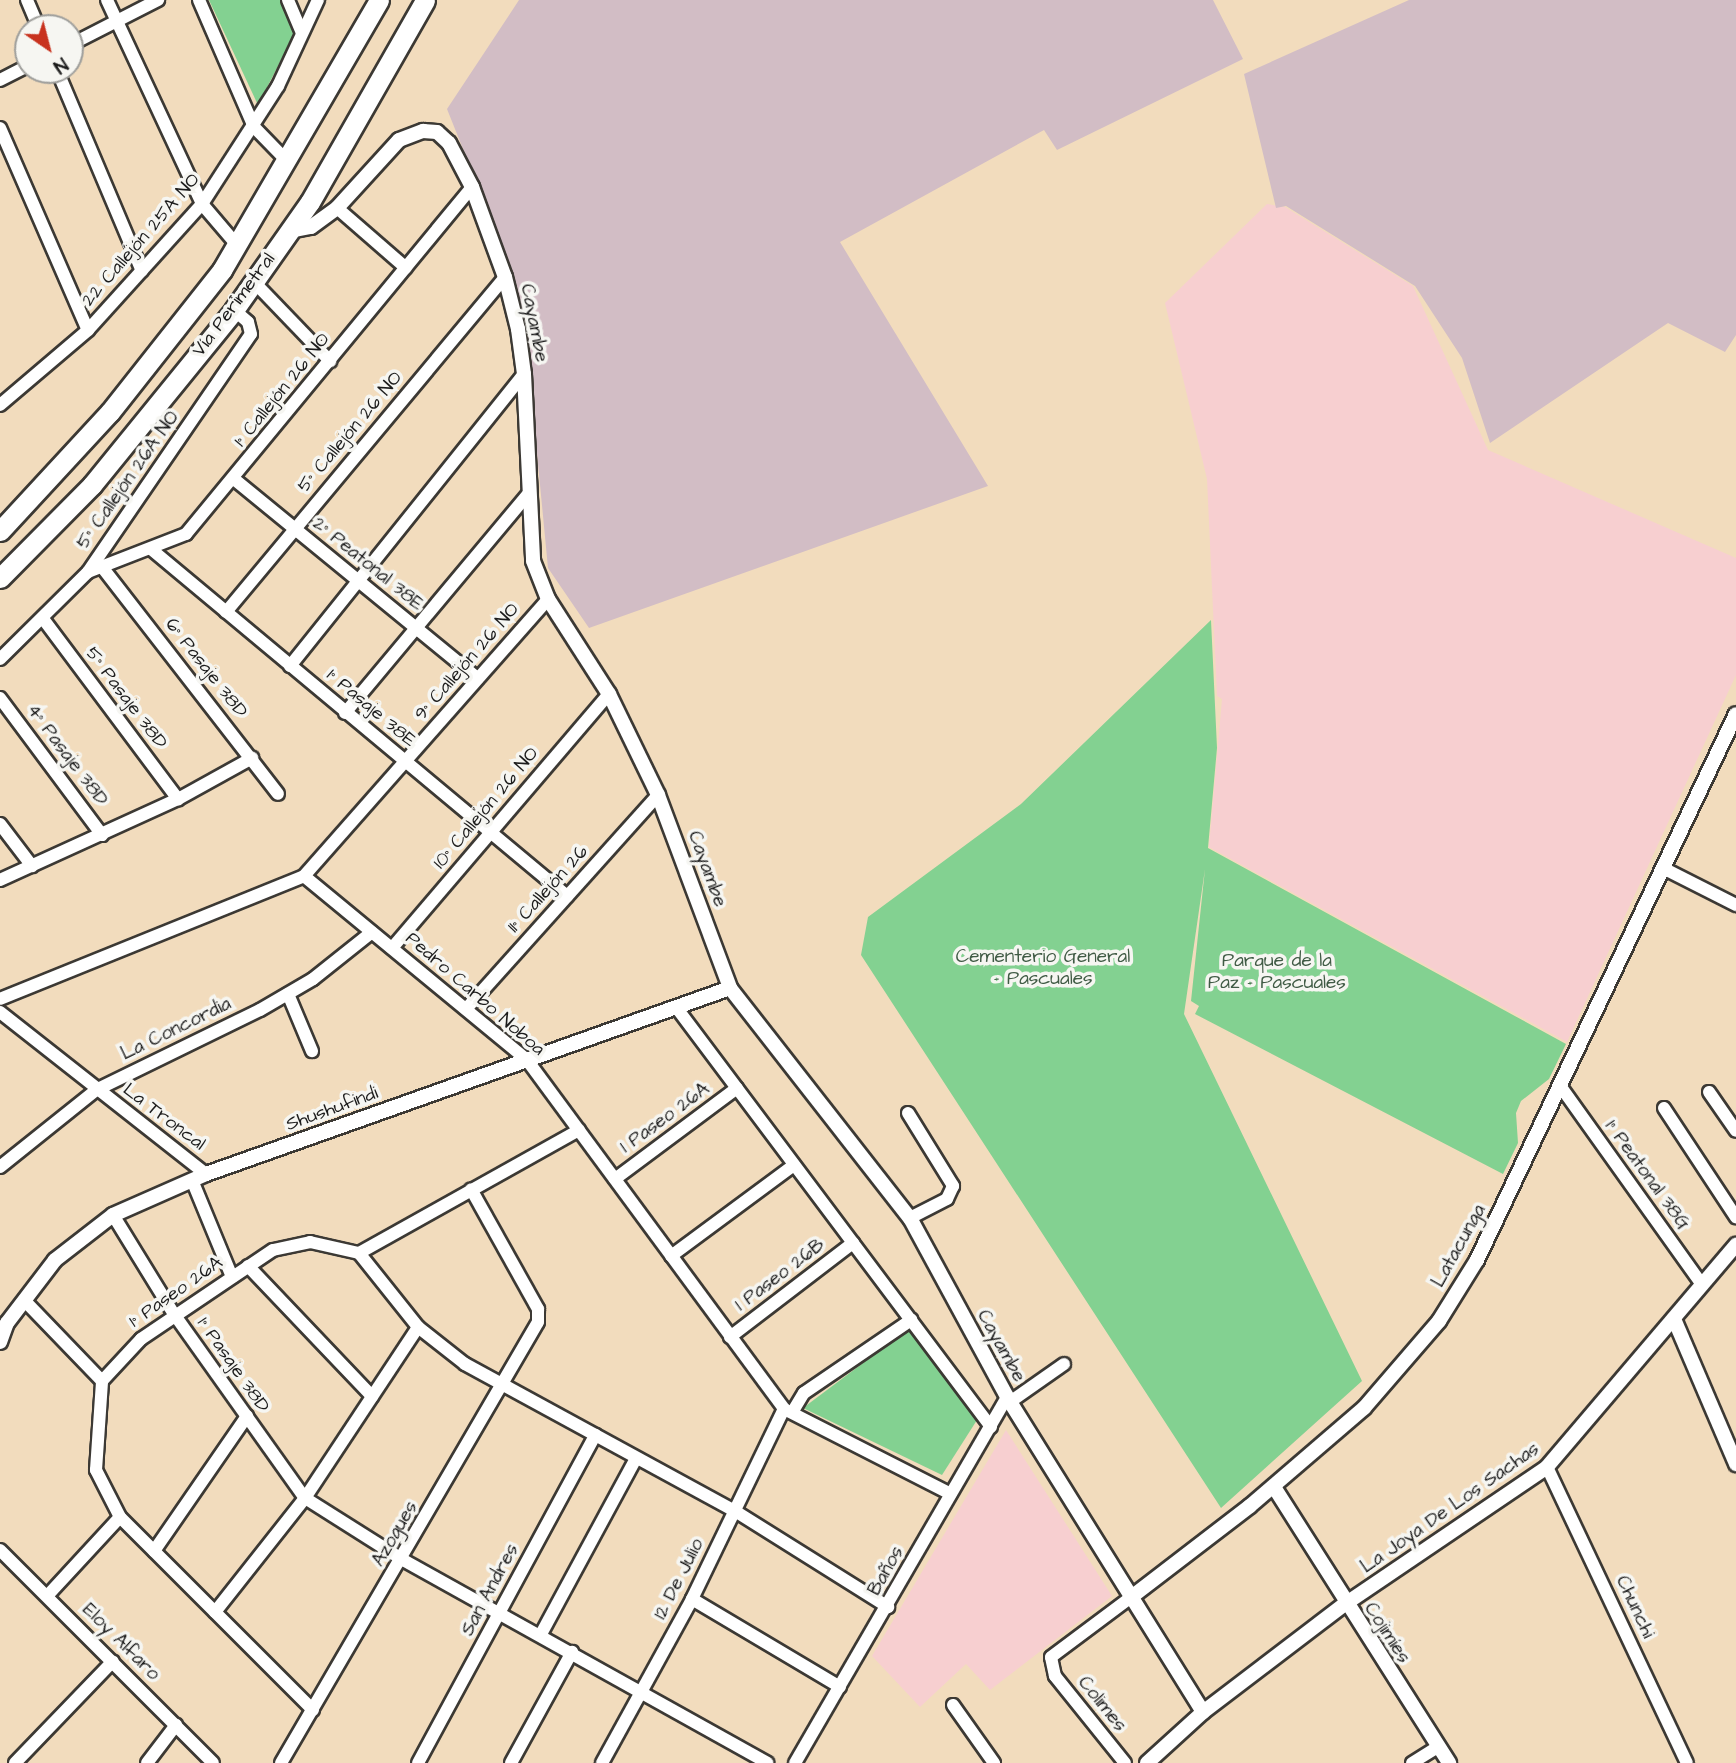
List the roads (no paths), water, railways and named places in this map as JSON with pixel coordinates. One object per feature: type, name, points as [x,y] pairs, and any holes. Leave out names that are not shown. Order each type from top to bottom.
[{"type":"highway","name":"Vía Perimetral","points":[[0,531],[110,412],[237,245],[288,162],[379,0]]},
{"type":"highway","name":"Vía Perimetral","points":[[0,578],[92,485],[234,310],[290,231],[425,0]]},
{"type":"street","points":[[107,0],[202,204],[237,245]]},
{"type":"street","points":[[84,38],[158,0]]},
{"type":"street","points":[[199,0],[254,127],[288,162]]},
{"type":"street","points":[[288,0],[301,32]]},
{"type":"street","name":"22 Callejón 25A NO","points":[[3,402],[88,330],[202,204],[278,86],[318,0]]},
{"type":"street","points":[[63,84],[142,271]]},
{"type":"street","points":[[0,128],[88,330]]},
{"type":"street","name":"Cayambe","points":[[290,231],[311,227],[337,208],[399,140],[423,131],[437,132],[449,143],[472,187],[505,277],[524,374],[533,561],[548,599],[609,694],[658,795],[730,988],[910,1218],[1009,1399],[1134,1595],[1203,1712]]},
{"type":"street","name":"1° Callejón 26 NO","points":[[88,572],[186,534],[472,187]]},
{"type":"street","points":[[337,208],[406,268]]},
{"type":"street","name":"5° Callejón 26 NO","points":[[226,612],[505,277]]},
{"type":"street","points":[[254,282],[330,361]]},
{"type":"street","name":"5° Callejón 26A NO","points":[[0,659],[44,620],[88,572],[251,334],[248,322],[234,310]]},
{"type":"street","points":[[290,666],[524,374]]},
{"type":"street","points":[[0,385],[3,402]]},
{"type":"street","name":"2° Peatonal 38E","points":[[234,479],[478,679]]},
{"type":"street","points":[[345,713],[419,629],[528,494]]},
{"type":"street","name":"1° Pasaje 38E","points":[[151,549],[567,897]]},
{"type":"street","name":"6° Pasaje 38D","points":[[102,567],[278,794]]},
{"type":"street","name":"9° Callejón 26 NO","points":[[304,876],[548,599]]},
{"type":"street","name":"5° Pasaje 38D","points":[[44,620],[178,799]]},
{"type":"street","name":"10° Callejón 26 NO","points":[[392,948],[609,694]]},
{"type":"street","name":"4° Pasaje 38D","points":[[0,698],[102,835]]},
{"type":"street","name":"Latacunga","points":[[1051,1668],[1051,1657],[1274,1487],[1364,1408],[1439,1321],[1477,1260],[1665,869],[1736,714]]},
{"type":"street","points":[[0,880],[178,799],[252,758]]},
{"type":"street","name":"11° Callejón 26","points":[[466,1009],[658,795]]},
{"type":"street","points":[[0,824],[32,866]]},
{"type":"street","points":[[1665,869],[1736,905]]},
{"type":"street","points":[[0,999],[304,876]]},
{"type":"street","name":"Pedro Carbo Noboa","points":[[304,876],[527,1060],[730,1337],[789,1410],[951,1494]]},
{"type":"street","name":"La Concordia","points":[[0,1167],[96,1090],[288,994],[372,932]]},
{"type":"street","name":"Shushufindi","points":[[0,1342],[7,1322],[55,1260],[113,1214],[206,1174],[730,988]]},
{"type":"street","points":[[288,994],[312,1051]]},
{"type":"street","points":[[676,1007],[991,1427]]},
{"type":"street","name":"La Troncal","points":[[0,1012],[206,1174]]},
{"type":"street","name":"1° Peatonal 38G","points":[[1561,1087],[1702,1285]]},
{"type":"street","name":"1 Paseo 26A","points":[[615,1179],[737,1088]]},
{"type":"street","points":[[1709,1093],[1736,1131]]},
{"type":"street","points":[[1664,1108],[1736,1217]]},
{"type":"street","points":[[908,1113],[953,1186],[947,1199],[910,1218]]},
{"type":"street","points":[[579,1130],[359,1253],[418,1327],[465,1364],[735,1511],[888,1607]]},
{"type":"street","points":[[671,1256],[794,1165]]},
{"type":"street","name":"La Troncal","points":[[192,1180],[232,1277]]},
{"type":"street","name":"Azogues","points":[[281,1763],[403,1560],[538,1322],[538,1309],[471,1189]]},
{"type":"street","name":"1° Pasaje 38D","points":[[113,1214],[174,1314],[304,1498]]},
{"type":"street","name":"1° Paseo 26A","points":[[102,1381],[141,1339],[174,1314],[273,1250],[310,1242],[359,1253]]},
{"type":"street","name":"1 Paseo 26B","points":[[730,1337],[853,1243]]},
{"type":"street","name":"La Joya De Los Sachas","points":[[1147,1763],[1203,1712],[1345,1604],[1547,1467],[1736,1245]]},
{"type":"street","points":[[248,1266],[372,1396]]},
{"type":"street","points":[[24,1300],[102,1381],[96,1470],[120,1517],[313,1710]]},
{"type":"street","points":[[1674,1319],[1736,1464]]},
{"type":"street","name":"12 De Julio","points":[[602,1763],[692,1599],[789,1410],[804,1393],[911,1320]]},
{"type":"street","points":[[215,1612],[304,1498],[418,1327]]},
{"type":"street","points":[[1009,1399],[1064,1364]]},
{"type":"street","name":"Baños","points":[[795,1763],[1009,1399]]},
{"type":"street","points":[[154,1550],[247,1416]]},
{"type":"street","name":"San Andres","points":[[418,1763],[595,1435]]},
{"type":"street","points":[[541,1634],[636,1458]]},
{"type":"street","name":"Chunchi","points":[[1547,1467],[1687,1763]]},
{"type":"street","name":"Cojimíes","points":[[1274,1487],[1345,1604],[1449,1763]]},
{"type":"street","points":[[304,1498],[403,1560],[541,1634],[767,1763]]},
{"type":"street","points":[[48,1595],[120,1517]]},
{"type":"street","name":"Eloy Alfaro","points":[[0,1550],[48,1595],[213,1763]]},
{"type":"street","points":[[692,1599],[840,1687]]},
{"type":"street","points":[[511,1763],[572,1652]]},
{"type":"street","points":[[15,1763],[113,1661]]},
{"type":"street","name":"Colimes","points":[[1051,1668],[1125,1763]]},
{"type":"street","points":[[953,1705],[993,1763]]},
{"type":"street","points":[[147,1763],[176,1725]]},
{"type":"street","points":[[1412,1763],[1438,1747]]},
{"type":"park label","name":"Cementerio General - Pascuales","points":[[1043,968]]},
{"type":"park label","name":"Parque de la Paz - Pascuales","points":[[1277,972]]}]
